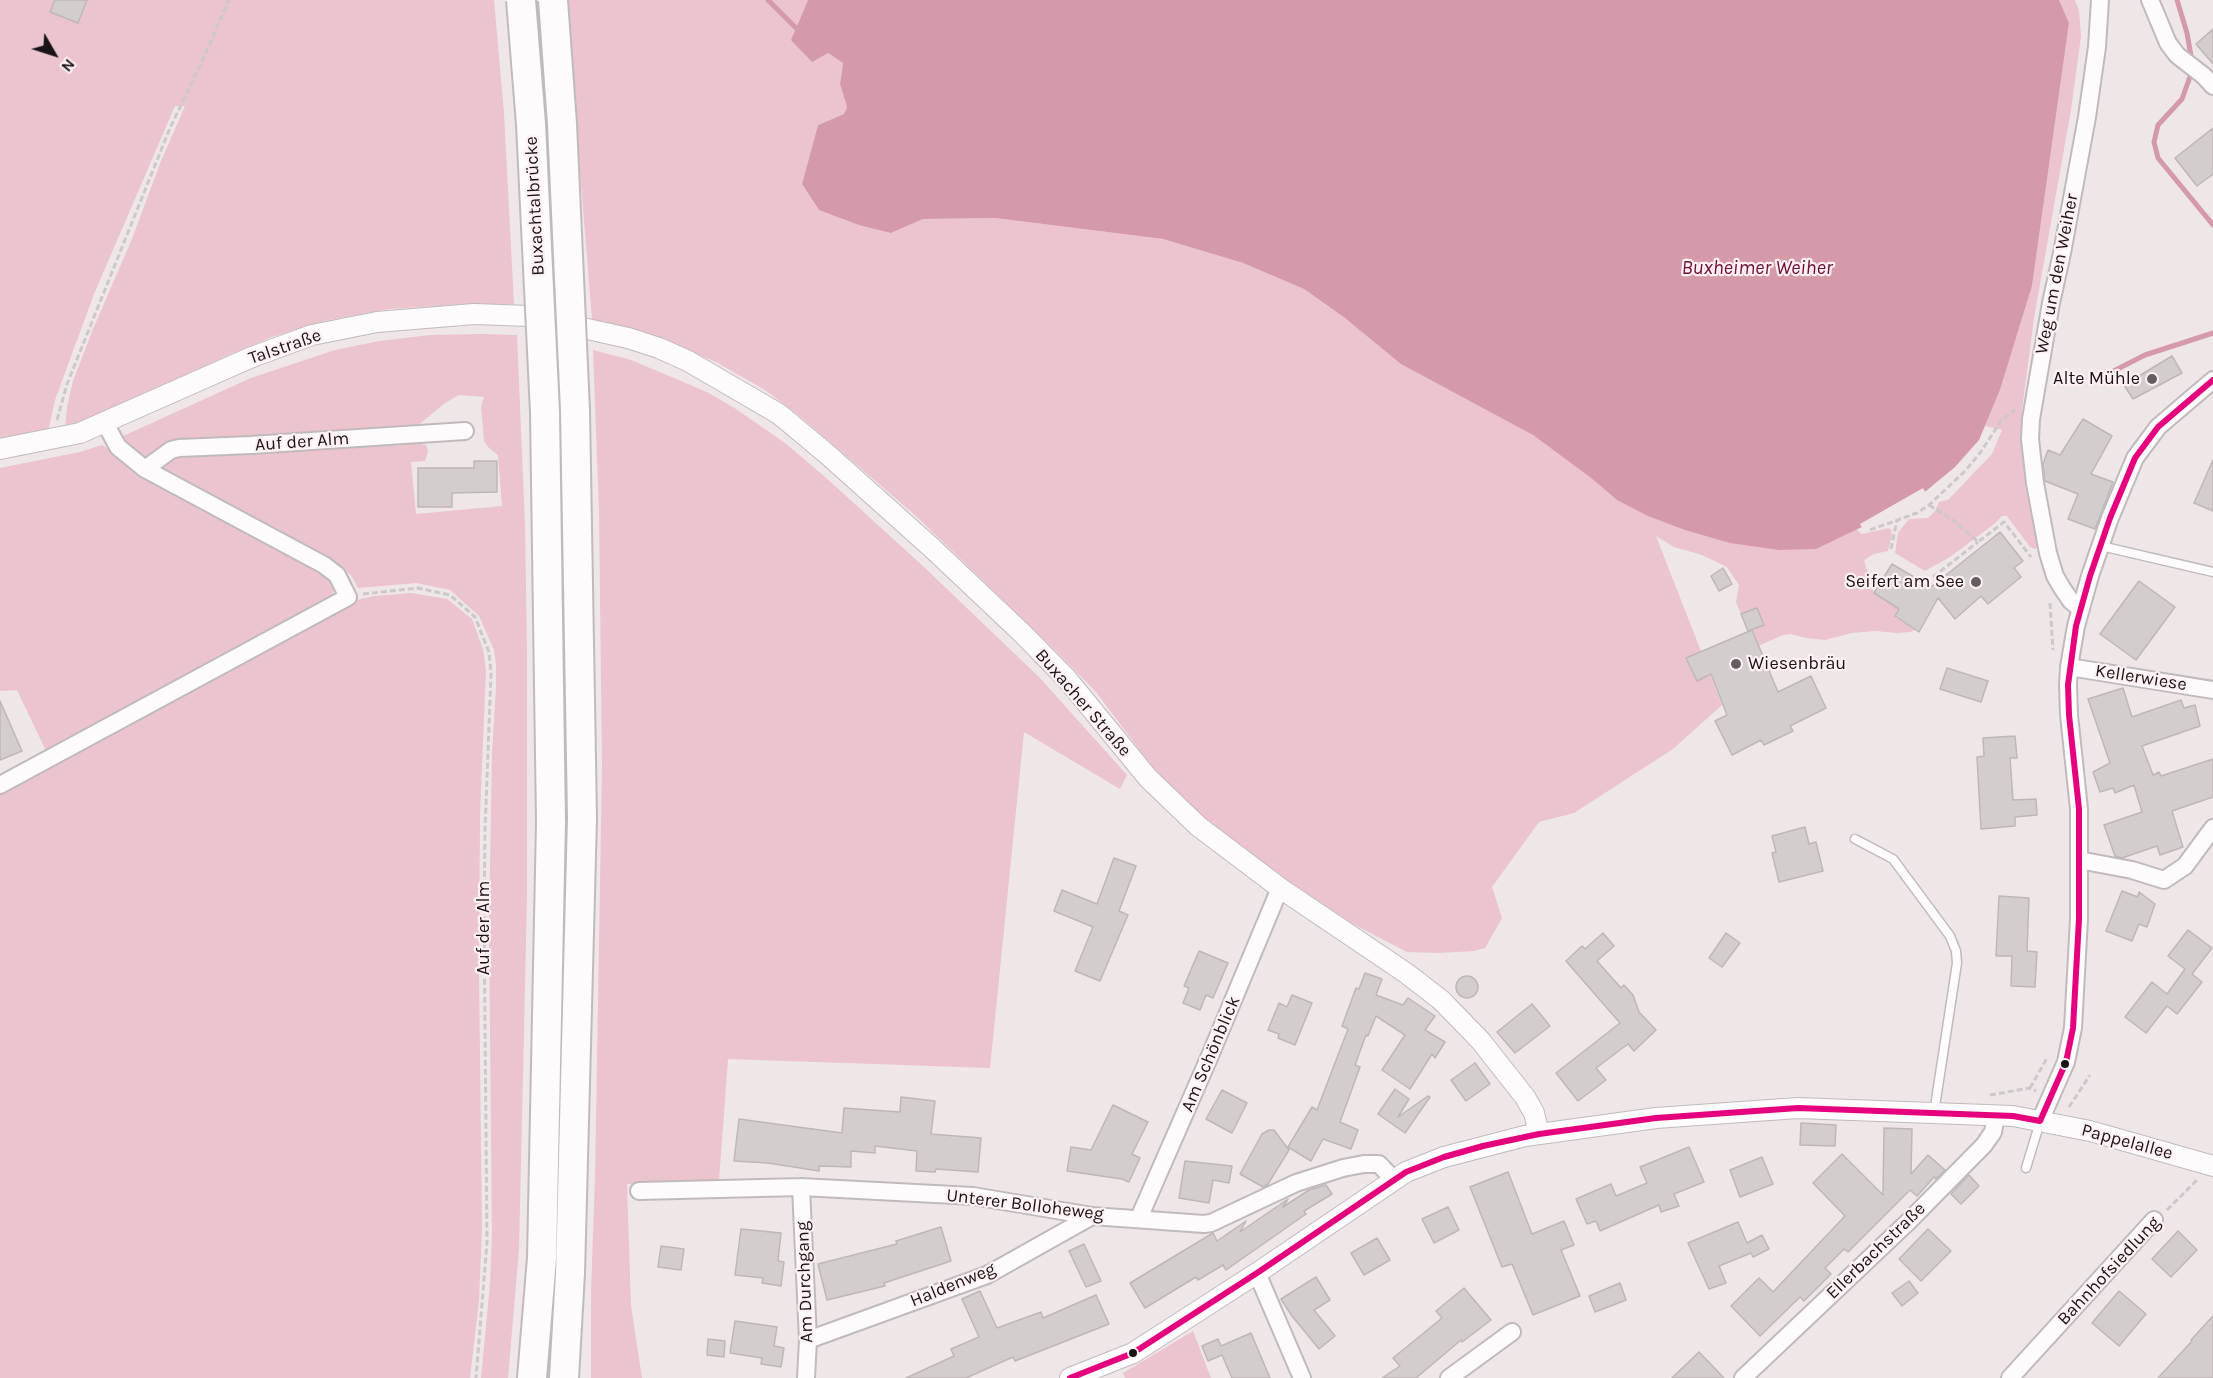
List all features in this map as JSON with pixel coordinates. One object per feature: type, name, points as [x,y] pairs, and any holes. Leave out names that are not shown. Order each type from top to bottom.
[{"type":"highway","name":"Buxachtalbrücke","points":[[521,0],[531,124],[545,412],[551,822],[542,1258],[532,1378]]},
{"type":"highway","name":"Buxachtalbrücke","points":[[553,0],[562,124],[575,410],[582,818],[570,1273],[564,1378]]},
{"type":"street","name":"Weg um den Weiher","points":[[2081,609],[2071,601],[2062,588],[2055,576],[2048,553],[2039,510],[2031,450],[2031,419],[2087,117],[2097,47],[2100,0]]},
{"type":"street","points":[[2150,0],[2168,43],[2177,55],[2204,76],[2213,87]]},
{"type":"street","name":"Talstraße","points":[[0,449],[80,433],[252,357],[312,335],[376,322],[474,314],[529,316],[583,328]]},
{"type":"street","name":"Buxacher Straße","points":[[583,328],[638,341],[688,361],[762,402],[801,431],[932,548],[1023,634],[1067,680],[1148,778],[1174,805],[1205,832],[1280,888],[1396,966],[1441,1000],[1480,1040],[1526,1096],[1534,1113],[1539,1134]]},
{"type":"street","points":[[2040,1121],[2066,1062],[2073,1028],[2078,937],[2079,809],[2069,715],[2069,667],[2081,609],[2127,474],[2145,444],[2176,410],[2213,380]]},
{"type":"street","points":[[0,785],[348,597],[337,575],[324,565],[146,469],[118,447],[105,423]]},
{"type":"street","name":"Auf der Alm","points":[[146,469],[171,450],[180,448],[261,445],[465,431]]},
{"type":"street","name":"Kellerwiese","points":[[2069,667],[2213,690]]},
{"type":"street","points":[[2079,860],[2132,870],[2164,880],[2185,866],[2213,828]]},
{"type":"street","name":"Am Schönblick","points":[[1139,1218],[1280,888]]},
{"type":"street","name":"Pappelallee","points":[[1070,1378],[1132,1353],[1257,1273],[1393,1179],[1415,1167],[1444,1157],[1539,1134],[1656,1118],[1798,1108],[2013,1116],[2090,1131],[2204,1164]]},
{"type":"street","name":"Ellerbachstraße","points":[[1743,1378],[1909,1221],[1984,1145],[1993,1132],[1996,1116]]},
{"type":"street","name":"Unterer Bolloheweg","points":[[639,1191],[801,1186],[973,1196],[1092,1216],[1211,1223],[1296,1184],[1343,1168],[1379,1164],[1393,1179]]},
{"type":"street","name":"Am Durchgang","points":[[801,1186],[808,1340],[806,1378]]},
{"type":"street","name":"Haldenweg","points":[[808,1340],[987,1275],[1092,1216]]},
{"type":"street","name":"Bahnhofsiedlung","points":[[2010,1378],[2154,1220]]},
{"type":"street","points":[[1257,1273],[1302,1378]]},
{"type":"street","points":[[1449,1378],[1512,1332]]},
{"type":"lane","points":[[2101,546],[2213,572]]},
{"type":"lane","points":[[1855,839],[1893,859],[1950,936],[1956,951],[1957,963],[1934,1113]]},
{"type":"lane","points":[[2026,1168],[2040,1121]]},
{"type":"path","points":[[55,439],[57,419],[67,384],[87,333],[170,128],[200,68],[229,0]]},
{"type":"path","points":[[1870,530],[1917,513],[1929,505],[1980,453],[2001,421],[2014,411],[2033,402]]},
{"type":"path","points":[[1929,505],[1956,522],[1978,542]]},
{"type":"path","points":[[1891,549],[1897,520]]},
{"type":"path","points":[[1933,577],[2004,522],[2039,564]]},
{"type":"path","name":"Auf der Alm","points":[[348,597],[383,590],[418,588],[450,595],[475,617],[489,652],[491,673],[485,819],[484,927],[487,1242],[476,1378]]},
{"type":"path","points":[[2069,1107],[2090,1075]]},
{"type":"path","points":[[1988,1096],[2030,1088],[2052,1096]]},
{"type":"path","name":"Bahnhofsiedlung","points":[[2154,1220],[2191,1188],[2199,1178],[2204,1164]]},
{"type":"shaded area","points":[[0,0],[494,0],[504,113],[514,304],[389,309],[324,321],[272,337],[224,357],[139,399],[65,428],[73,381],[185,106],[175,106],[94,294],[55,400],[48,432],[0,440]]},
{"type":"shaded area","points":[[566,0],[808,0],[796,28],[843,63],[840,84],[847,107],[844,114],[818,125],[802,184],[819,210],[891,233],[923,219],[995,218],[1163,239],[1243,263],[1304,289],[1345,318],[1533,435],[1617,500],[1816,549],[1856,529],[1862,534],[1889,528],[1892,535],[1888,551],[1874,554],[1864,560],[1874,593],[1899,609],[1895,617],[1916,629],[1911,632],[1896,633],[1875,631],[1852,633],[1825,640],[1790,634],[1758,646],[1752,630],[1763,625],[1757,608],[1741,614],[1736,602],[1739,585],[1727,567],[1702,555],[1674,547],[1656,536],[1722,705],[1673,749],[1574,813],[1539,822],[1492,887],[1502,918],[1485,948],[1474,951],[1438,953],[1407,952],[1353,924],[1256,860],[1220,832],[1150,764],[1096,692],[1054,649],[916,516],[801,417],[765,390],[716,362],[643,332],[592,319]]},
{"type":"shaded area","points":[[2059,0],[2075,0],[2079,11],[2081,36],[2071,110],[2034,318],[2022,410],[2023,458],[2039,546],[2035,549],[2030,547],[2007,516],[2002,516],[1950,557],[1925,571],[1895,553],[1898,533],[1909,519],[1928,518],[1935,511],[1939,502],[1948,500],[1992,454],[2002,430],[1985,426],[2000,390],[2032,286],[2069,23]]},
{"type":"shaded area","points":[[430,335],[517,335],[525,525],[527,894],[519,1249],[508,1378],[481,1378],[492,1235],[489,926],[492,753],[496,688],[494,650],[479,616],[450,590],[416,583],[358,588],[351,575],[322,557],[165,475],[162,468],[165,460],[178,453],[137,456],[128,447],[123,436],[251,378],[335,350],[379,341]],"holes":[[[459,395],[484,397],[481,406],[484,441],[498,455],[502,506],[416,514],[411,462],[425,461],[428,451],[426,445],[417,443],[397,446],[394,442],[184,453],[415,428],[445,403]]]},
{"type":"shaded area","points":[[593,350],[631,360],[707,392],[785,443],[924,567],[1039,677],[1127,775],[1120,789],[1024,732],[990,1068],[728,1059],[719,1181],[627,1184],[631,1306],[642,1378],[591,1378],[602,766],[599,511]]},
{"type":"shaded area","points":[[102,445],[111,450],[121,462],[332,578],[334,589],[332,597],[48,755],[17,690],[0,691],[0,468],[80,452]]},
{"type":"shaded area","points":[[411,593],[447,599],[472,619],[483,649],[486,670],[480,815],[482,1230],[479,1301],[470,1378],[0,1378],[0,789],[348,602],[374,596]]},
{"type":"shaded area","points":[[1193,1331],[1211,1378],[1125,1378],[1123,1373]]},
{"type":"water","name":"Buxheimer Weiher","points":[[808,0],[2059,0],[2069,23],[2032,286],[2000,390],[1979,440],[1955,467],[1926,491],[1862,527],[1816,549],[1779,550],[1730,543],[1685,530],[1648,516],[1617,500],[1533,435],[1401,364],[1345,318],[1304,289],[1243,263],[1163,239],[995,218],[923,219],[891,233],[859,225],[819,210],[802,184],[818,125],[844,114],[847,107],[840,84],[843,63],[828,53],[812,62],[791,40]]},
{"type":"pier","points":[[1923,488],[1926,494],[1863,529],[1860,524]]},
{"type":"building","points":[[55,0],[87,0],[78,23],[50,12]]},
{"type":"building","points":[[2213,29],[2213,64],[2196,44]]},
{"type":"building","points":[[2213,128],[2213,174],[2197,186],[2175,158]]},
{"type":"building","name":"Alte Mühle","points":[[2172,356],[2182,373],[2133,399],[2124,385]]},
{"type":"building","points":[[2083,419],[2112,436],[2091,474],[2113,482],[2095,529],[2068,519],[2078,494],[2045,481],[2043,464],[2048,450],[2060,455]]},
{"type":"building","points":[[2213,460],[2213,511],[2194,503]]},
{"type":"building","points":[[474,461],[497,461],[497,492],[452,493],[452,507],[418,507],[418,468],[474,468]]},
{"type":"building","name":"Seifert am See","points":[[2000,532],[2023,561],[2014,568],[2021,577],[1988,604],[1981,596],[1955,619],[1938,598],[1919,632],[1895,616],[1899,609],[1874,593],[1892,564],[1931,587]]},
{"type":"building","points":[[1723,568],[1732,584],[1719,591],[1711,576]]},
{"type":"building","points":[[2139,581],[2175,607],[2136,660],[2100,634]]},
{"type":"building","points":[[1757,608],[1764,625],[1748,631],[1741,614]]},
{"type":"building","points":[[1752,630],[1778,692],[1811,676],[1826,708],[1790,726],[1793,731],[1764,745],[1761,740],[1732,755],[1715,721],[1727,715],[1711,674],[1697,681],[1686,658]]},
{"type":"building","points":[[1947,668],[1988,681],[1981,702],[1940,689]]},
{"type":"building","points":[[2123,688],[2132,717],[2181,700],[2184,708],[2195,705],[2200,726],[2142,746],[2153,775],[2159,772],[2161,776],[2213,759],[2213,797],[2172,811],[2183,847],[2160,855],[2157,846],[2122,858],[2115,856],[2104,825],[2142,812],[2134,785],[2115,793],[2113,788],[2100,792],[2093,772],[2110,763],[2088,699]]},
{"type":"building","points":[[0,701],[22,751],[0,760]]},
{"type":"building","points":[[2015,736],[2017,758],[2010,758],[2013,800],[2036,799],[2037,815],[2015,817],[2015,826],[1981,829],[1977,757],[1984,756],[1983,738]]},
{"type":"building","points":[[1805,827],[1809,844],[1816,842],[1823,871],[1779,882],[1772,853],[1776,852],[1772,836]]},
{"type":"building","points":[[1114,858],[1136,866],[1119,911],[1128,915],[1100,981],[1075,971],[1093,927],[1054,911],[1062,890],[1097,904]]},
{"type":"building","points":[[2122,891],[2138,897],[2139,892],[2155,904],[2147,927],[2139,924],[2132,941],[2106,931]]},
{"type":"building","points":[[1999,896],[2029,898],[2027,951],[2037,952],[2035,987],[2011,986],[2012,956],[1996,956]]},
{"type":"building","points":[[2188,930],[2212,948],[2192,974],[2202,982],[2177,1014],[2167,1006],[2146,1033],[2125,1017],[2152,982],[2167,994],[2185,969],[2168,956]]},
{"type":"building","points":[[1603,933],[1614,946],[1597,961],[1621,988],[1624,985],[1633,995],[1639,1012],[1656,1030],[1634,1051],[1628,1044],[1596,1068],[1606,1080],[1578,1101],[1556,1073],[1620,1023],[1566,961],[1582,946],[1585,949]]},
{"type":"building","points":[[1726,933],[1740,943],[1722,967],[1709,958]]},
{"type":"building","points":[[1199,951],[1228,963],[1213,998],[1206,995],[1200,1010],[1183,1003],[1189,988],[1184,986]]},
{"type":"building","points":[[1365,973],[1382,979],[1376,995],[1403,1005],[1408,998],[1435,1016],[1425,1030],[1445,1042],[1435,1058],[1432,1054],[1410,1089],[1382,1070],[1405,1035],[1376,1016],[1355,1065],[1360,1067],[1340,1122],[1358,1130],[1351,1149],[1323,1139],[1311,1161],[1288,1147],[1312,1107],[1317,1110],[1348,1029],[1342,1026],[1356,988],[1359,989]]},
{"type":"building","points":[[1467,976],[1475,979],[1478,987],[1475,995],[1467,998],[1459,995],[1456,987],[1459,979]]},
{"type":"building","points":[[1292,995],[1312,1003],[1295,1045],[1278,1038],[1279,1034],[1268,1030],[1279,1003],[1287,1007]]},
{"type":"building","points":[[1532,1004],[1550,1026],[1515,1053],[1497,1032]]},
{"type":"building","points":[[1475,1063],[1490,1084],[1466,1101],[1451,1080]]},
{"type":"building","points":[[1395,1089],[1409,1099],[1398,1117],[1428,1096],[1430,1097],[1405,1133],[1378,1114]]},
{"type":"building","points":[[1222,1090],[1247,1103],[1232,1133],[1206,1119]]},
{"type":"building","points":[[901,1097],[935,1101],[931,1134],[981,1138],[978,1172],[936,1169],[935,1172],[916,1171],[917,1151],[875,1146],[875,1153],[851,1151],[851,1167],[819,1166],[819,1171],[768,1163],[734,1161],[739,1119],[842,1133],[844,1108],[900,1112]]},
{"type":"building","points":[[1113,1105],[1148,1122],[1132,1154],[1140,1158],[1129,1182],[1067,1171],[1071,1147],[1091,1150]]},
{"type":"building","points":[[1801,1123],[1836,1125],[1835,1146],[1800,1145]]},
{"type":"building","points":[[1884,1128],[1912,1129],[1911,1174],[1928,1155],[1945,1170],[1936,1179],[1934,1177],[1917,1196],[1910,1190],[1848,1252],[1844,1249],[1825,1268],[1831,1274],[1804,1301],[1800,1297],[1760,1336],[1731,1306],[1759,1278],[1773,1292],[1845,1216],[1813,1183],[1842,1154],[1883,1195]]},
{"type":"building","points":[[1274,1130],[1289,1150],[1268,1184],[1263,1187],[1240,1174],[1262,1134]]},
{"type":"building","points":[[1689,1147],[1704,1182],[1674,1194],[1679,1206],[1661,1212],[1659,1205],[1600,1231],[1596,1221],[1587,1224],[1576,1199],[1611,1184],[1616,1196],[1647,1183],[1640,1167]]},
{"type":"building","points":[[1762,1157],[1773,1184],[1740,1197],[1730,1170]]},
{"type":"building","points":[[1185,1161],[1232,1166],[1229,1183],[1213,1180],[1209,1203],[1179,1198]]},
{"type":"building","points":[[1508,1172],[1532,1234],[1564,1221],[1574,1245],[1561,1250],[1580,1296],[1533,1315],[1512,1264],[1502,1267],[1470,1187]]},
{"type":"building","points":[[1969,1175],[1979,1186],[1961,1204],[1951,1194]]},
{"type":"building","points":[[1326,1185],[1332,1194],[1304,1211],[1306,1214],[1226,1270],[1223,1265],[1198,1280],[1196,1277],[1145,1308],[1130,1283],[1213,1233],[1217,1241],[1246,1221],[1240,1232],[1288,1199],[1283,1207],[1309,1190]]},
{"type":"building","points":[[1448,1207],[1459,1230],[1434,1243],[1422,1219]]},
{"type":"building","points":[[1738,1222],[1747,1243],[1762,1235],[1769,1249],[1753,1257],[1751,1253],[1719,1266],[1726,1283],[1709,1289],[1688,1243]]},
{"type":"building","points":[[941,1227],[951,1261],[884,1283],[885,1286],[827,1300],[818,1264],[897,1244],[896,1241]]},
{"type":"building","points":[[741,1229],[781,1233],[778,1261],[784,1262],[781,1286],[762,1283],[763,1278],[735,1275]]},
{"type":"building","points":[[1928,1229],[1951,1251],[1921,1281],[1899,1259]]},
{"type":"building","points":[[2178,1231],[2197,1250],[2171,1277],[2152,1259]]},
{"type":"building","points":[[1377,1238],[1390,1260],[1364,1275],[1351,1253]]},
{"type":"building","points":[[1084,1244],[1101,1281],[1086,1287],[1069,1251]]},
{"type":"building","points":[[661,1246],[684,1249],[681,1270],[658,1267]]},
{"type":"building","points":[[1316,1277],[1330,1300],[1314,1310],[1335,1336],[1319,1349],[1281,1299]]},
{"type":"building","points":[[1909,1281],[1918,1293],[1902,1306],[1892,1293]]},
{"type":"building","points":[[1620,1283],[1626,1300],[1595,1312],[1589,1296]]},
{"type":"building","points":[[1464,1288],[1491,1320],[1462,1342],[1461,1340],[1416,1378],[1382,1378],[1400,1366],[1393,1358],[1442,1318],[1436,1311]]},
{"type":"building","points":[[980,1291],[997,1328],[1041,1312],[1043,1318],[1096,1295],[1109,1324],[1015,1361],[1013,1357],[966,1378],[906,1378],[954,1356],[951,1349],[979,1337],[962,1299]]},
{"type":"building","points":[[2119,1291],[2146,1314],[2119,1346],[2092,1323]]},
{"type":"building","points":[[2213,1316],[2213,1378],[2158,1378],[2192,1341]]},
{"type":"building","points":[[735,1321],[777,1327],[774,1346],[784,1348],[781,1367],[761,1364],[762,1358],[730,1353]]},
{"type":"building","points":[[1251,1333],[1270,1378],[1232,1378],[1222,1355],[1208,1361],[1202,1346],[1218,1339],[1221,1346]]},
{"type":"building","points":[[708,1339],[725,1341],[724,1357],[707,1355]]},
{"type":"building","points":[[1699,1352],[1724,1378],[1672,1378]]},
{"type":"waterway","points":[[768,0],[796,28],[803,29]]},
{"type":"waterway","points":[[2177,0],[2191,56]]},
{"type":"waterway","points":[[2191,74],[2182,99],[2158,125],[2154,142],[2158,158],[2213,225]]},
{"type":"waterway","points":[[2096,380],[2145,355],[2213,333]]},
{"type":"transit line","points":[[1070,1378],[1133,1353],[1257,1273],[1406,1172],[1444,1157],[1483,1146],[1539,1134],[1656,1118],[1798,1108],[2013,1116],[2040,1121],[2066,1062],[2073,1028],[2079,919],[2079,809],[2068,685],[2076,626],[2110,518],[2135,458],[2158,427],[2213,380]]},
{"type":"place","name":"Alte Mühle","points":[[2152,379]]},
{"type":"place","name":"Seifert am See","points":[[1976,582]]},
{"type":"place","name":"Wiesenbräu","points":[[1736,664]]}]
